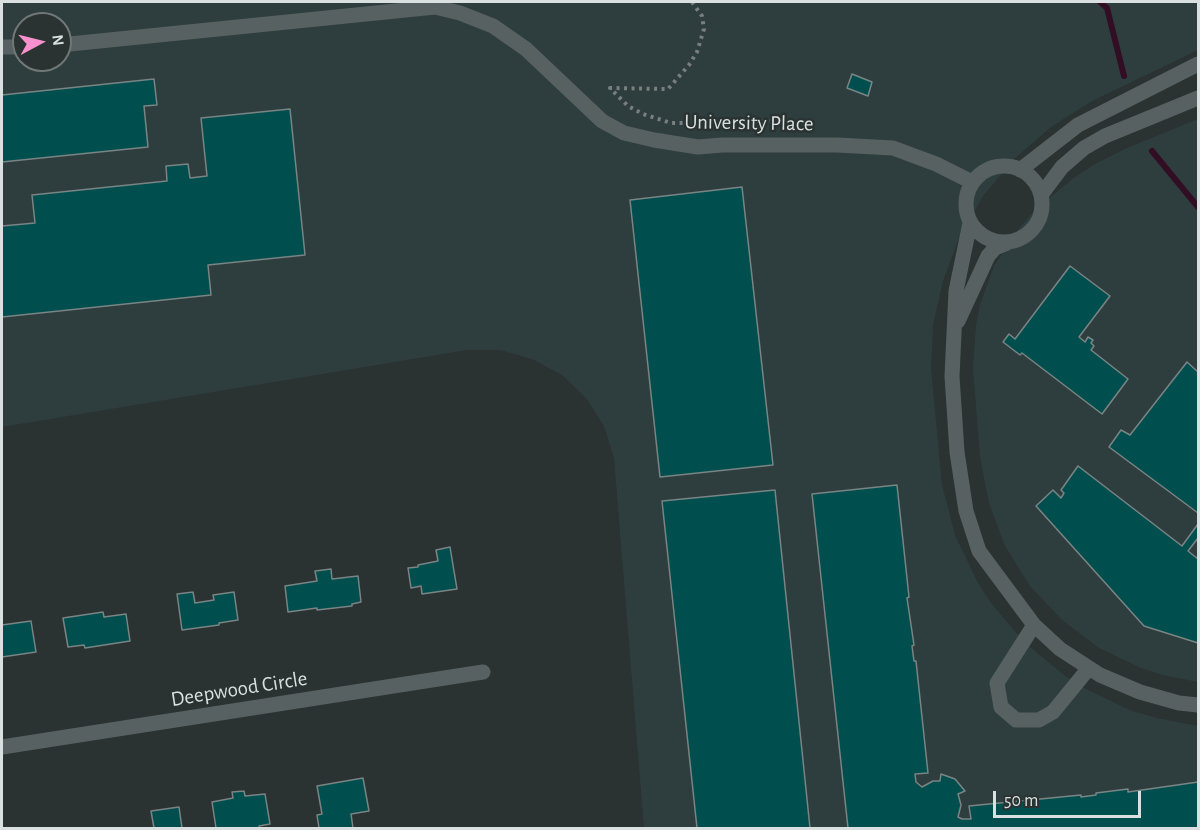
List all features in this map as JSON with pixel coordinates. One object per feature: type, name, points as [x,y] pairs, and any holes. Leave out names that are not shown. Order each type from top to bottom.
[{"type":"street","name":"University Place","points":[[72,44],[379,6],[435,7],[460,13],[493,26],[526,50],[602,121],[624,133],[698,147],[837,145],[893,148],[936,164],[972,183]]},
{"type":"street","points":[[1020,170],[1078,125],[1198,64]]},
{"type":"street","points":[[1041,195],[1062,167],[1084,148],[1105,136],[1198,98]]},
{"type":"street","points":[[954,332],[969,294],[988,256],[995,248],[1028,235],[1041,217],[1041,195],[1037,184],[1020,170],[999,166],[980,175],[972,183],[966,202],[970,223],[956,291],[954,332],[952,376],[954,425],[966,511],[979,551],[1034,626],[1060,649],[1089,668],[1140,692],[1179,703],[1198,705]]},
{"type":"street","points":[[970,223],[986,238],[1007,243]]},
{"type":"street","points":[[1034,626],[997,683],[1001,707],[1016,720],[1039,720],[1053,712],[1089,668]]},
{"type":"street","name":"Deepwood Circle","points":[[2,747],[483,672]]},
{"type":"path","points":[[692,2],[702,16],[704,29],[697,52],[689,66],[668,89],[610,88],[628,106],[643,114],[671,123],[739,123],[778,120],[785,122],[783,145]]},
{"type":"shaded area","points":[[2,2],[1198,2],[1198,50],[1092,101],[1051,127],[1014,159],[983,196],[959,238],[943,281],[933,325],[931,369],[942,485],[955,535],[977,581],[991,603],[1024,642],[1064,675],[1086,689],[1132,711],[1198,726],[1198,828],[644,828],[614,458],[604,426],[586,398],[562,375],[532,359],[500,350],[467,350],[2,427]]},
{"type":"shaded area","points":[[1198,119],[1198,682],[1141,668],[1099,648],[1062,620],[1030,586],[1005,546],[989,503],[980,457],[973,368],[980,305],[994,266],[1021,226],[1037,208],[1095,164],[1127,148]]},
{"type":"building","points":[[852,74],[872,82],[868,96],[847,88]]},
{"type":"building","points":[[154,79],[157,105],[144,106],[148,147],[2,162],[2,95]]},
{"type":"building","points":[[290,109],[305,255],[208,265],[211,295],[2,317],[2,226],[35,223],[32,195],[167,181],[166,166],[188,164],[190,178],[207,176],[201,118]]},
{"type":"building","points":[[742,187],[773,465],[660,477],[630,200]]},
{"type":"building","points":[[1070,266],[1110,296],[1079,337],[1085,342],[1088,337],[1093,340],[1091,343],[1094,346],[1091,350],[1128,379],[1102,414],[1022,353],[1020,355],[1003,342],[1009,334],[1015,339]]},
{"type":"building","points":[[1187,362],[1198,372],[1198,513],[1109,447],[1121,430],[1130,435]]},
{"type":"building","points":[[1078,466],[1182,546],[1198,524],[1198,538],[1188,551],[1198,559],[1198,643],[1144,626],[1036,506],[1053,490],[1061,498],[1064,493],[1061,490]]},
{"type":"building","points":[[897,485],[909,597],[907,598],[914,645],[912,646],[914,661],[916,661],[928,773],[915,774],[916,782],[922,787],[933,781],[940,781],[941,774],[955,779],[965,791],[958,794],[961,805],[958,817],[971,819],[969,806],[1081,795],[1081,797],[1096,795],[1096,793],[1128,789],[1128,792],[1198,782],[1198,828],[848,828],[812,494]]},
{"type":"building","points":[[775,490],[810,828],[697,828],[662,501]]},
{"type":"building","points":[[450,547],[457,589],[422,594],[421,586],[411,588],[408,568],[438,561],[436,550]]},
{"type":"building","points":[[331,569],[332,579],[358,576],[361,602],[352,604],[352,606],[288,612],[285,586],[317,581],[315,571]]},
{"type":"building","points":[[193,592],[195,603],[214,600],[213,595],[234,592],[238,620],[182,630],[177,594]]},
{"type":"building","points":[[103,612],[104,617],[126,614],[130,641],[85,648],[84,645],[68,647],[63,618]]},
{"type":"building","points":[[31,621],[36,652],[2,657],[2,625]]},
{"type":"building","points":[[363,778],[369,811],[351,814],[353,828],[319,828],[317,815],[322,814],[317,786]]},
{"type":"building","points":[[244,791],[245,796],[265,794],[270,824],[259,826],[259,828],[216,828],[212,802],[233,798],[232,792]]},
{"type":"building","points":[[179,807],[182,828],[154,828],[151,811]]},
{"type":"waterway","points":[[1100,2],[1107,8],[1124,76]]},
{"type":"waterway","points":[[1152,151],[1198,207]]}]
